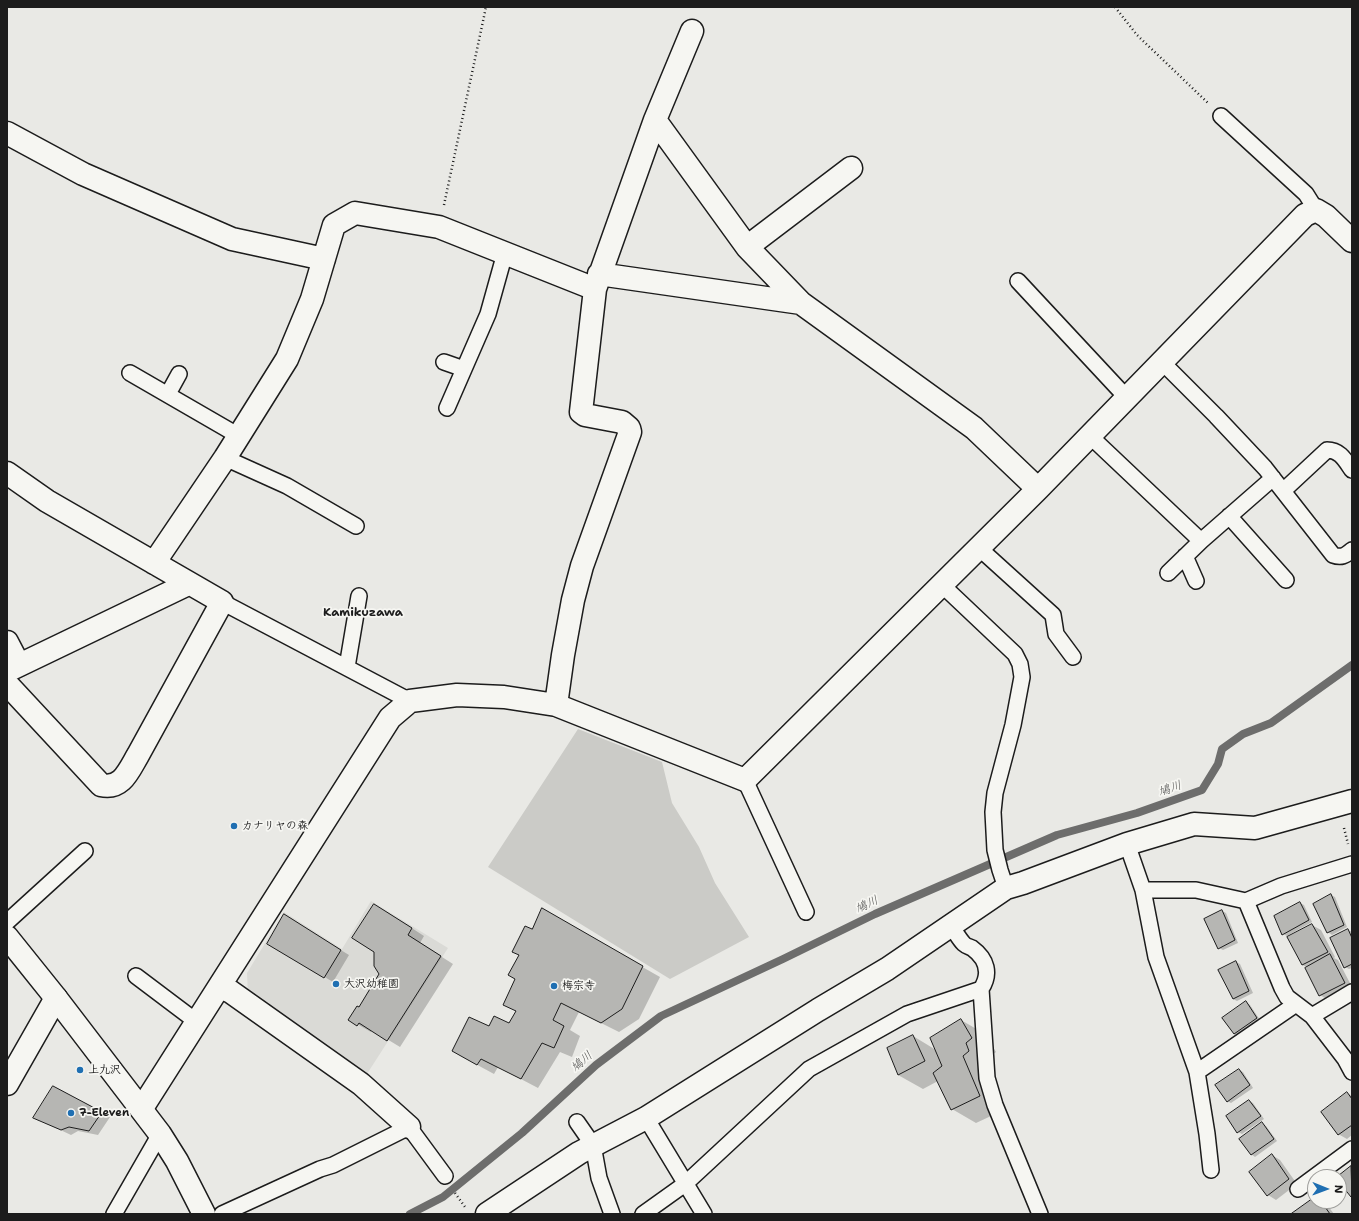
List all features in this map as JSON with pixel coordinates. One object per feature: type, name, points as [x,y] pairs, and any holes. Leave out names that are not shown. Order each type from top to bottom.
[{"type":"street","points":[[556,705],[570,616],[582,566],[630,432],[629,428],[622,422],[585,415],[581,412],[597,282],[655,120],[692,31]]},
{"type":"street","points":[[655,120],[747,247],[801,303],[974,428],[1038,489]]},
{"type":"street","points":[[7,133],[83,174],[232,239],[324,259]]},
{"type":"street","points":[[747,247],[850,168]]},
{"type":"street","points":[[142,1108],[390,718],[410,701],[457,695],[504,697],[556,705],[745,780],[1038,489],[1305,215],[1316,210],[1326,216],[1352,241]]},
{"type":"street","points":[[154,563],[225,458],[287,359],[312,299],[334,225],[355,213],[439,226],[505,253],[597,282],[801,303]]},
{"type":"street","points":[[7,473],[47,501],[188,584],[222,602],[138,755],[123,780],[116,785],[101,785],[7,684]]},
{"type":"street","points":[[7,642],[13,668],[188,584]]},
{"type":"street","points":[[487,1214],[579,1153],[646,1118],[887,968],[951,926],[1003,879],[1023,883],[1127,844],[1194,824],[1255,828],[1344,803]]},
{"type":"street","points":[[7,937],[142,1108],[177,1160],[204,1214]]},
{"type":"street","points":[[220,986],[361,1084],[408,1127]]},
{"type":"street","points":[[7,1084],[56,998]]},
{"type":"lane","points":[[1221,116],[1306,194],[1316,210]]},
{"type":"lane","points":[[447,408],[488,314],[505,253]]},
{"type":"lane","points":[[1018,281],[1127,398]]},
{"type":"lane","points":[[444,362],[464,369]]},
{"type":"lane","points":[[1162,362],[1222,422],[1265,468],[1333,554],[1338,557],[1343,557],[1352,550]]},
{"type":"lane","points":[[130,373],[239,436]]},
{"type":"lane","points":[[168,394],[179,374]]},
{"type":"lane","points":[[1090,436],[1201,541]]},
{"type":"lane","points":[[1283,491],[1327,450],[1338,452],[1352,470]]},
{"type":"lane","points":[[225,458],[287,486],[356,526]]},
{"type":"lane","points":[[1168,573],[1201,541],[1273,478]]},
{"type":"lane","points":[[1229,516],[1286,580]]},
{"type":"lane","points":[[979,548],[1053,616],[1056,634],[1073,657]]},
{"type":"lane","points":[[1185,556],[1196,581]]},
{"type":"lane","points":[[942,584],[1015,654],[1020,664],[1022,677],[1013,724],[995,793],[993,812],[995,850],[1003,879]]},
{"type":"lane","points":[[347,667],[359,596]]},
{"type":"lane","points":[[222,602],[410,701]]},
{"type":"lane","points":[[745,780],[806,912]]},
{"type":"lane","points":[[1127,844],[1144,890],[1156,957],[1197,1072],[1211,1170]]},
{"type":"lane","points":[[7,922],[85,851]]},
{"type":"lane","points":[[1144,890],[1196,890],[1246,901],[1281,886],[1352,864]]},
{"type":"lane","points":[[1246,901],[1287,997],[1312,1016],[1345,1058],[1352,1072]]},
{"type":"lane","points":[[951,926],[964,944],[981,956],[986,965],[988,976],[981,989],[987,1078],[995,1105],[1040,1214]]},
{"type":"lane","points":[[136,976],[197,1022]]},
{"type":"lane","points":[[643,1214],[685,1184],[809,1069],[907,1014],[981,989]]},
{"type":"lane","points":[[1312,1016],[1352,992]]},
{"type":"lane","points":[[1197,1072],[1296,1004]]},
{"type":"lane","points":[[646,1118],[704,1214]]},
{"type":"lane","points":[[577,1122],[593,1146],[600,1178],[612,1214]]},
{"type":"lane","points":[[222,1214],[320,1168],[333,1165],[408,1127],[446,1176]]},
{"type":"lane","points":[[114,1214],[160,1134]]},
{"type":"lane","points":[[1298,1189],[1352,1149]]},
{"type":"path","points":[[439,226],[486,7]]},
{"type":"path","points":[[1115,7],[1137,35],[1221,116]]},
{"type":"path","points":[[1344,803],[1350,849]]},
{"type":"shaded area","points":[[578,729],[662,762],[672,803],[699,847],[715,883],[749,937],[670,979],[488,867]]},
{"type":"shaded area","name":"大沢幼稚園","points":[[371,901],[448,948],[365,1077],[248,995],[247,973],[284,912],[342,949]]},
{"type":"building","points":[[1331,894],[1344,925],[1327,933],[1313,904]]},
{"type":"building","points":[[1300,902],[1309,920],[1282,935],[1274,916]]},
{"type":"building","points":[[374,904],[412,928],[408,935],[441,956],[387,1041],[359,1023],[357,1026],[348,1020],[357,1006],[359,1007],[379,974],[374,966],[374,952],[352,938]]},
{"type":"building","points":[[542,908],[643,966],[622,1009],[601,1023],[561,1003],[553,1020],[564,1026],[554,1048],[542,1043],[521,1079],[481,1059],[477,1065],[452,1051],[469,1017],[489,1026],[494,1016],[509,1023],[516,1011],[503,1005],[515,979],[508,975],[519,955],[512,952],[525,926],[532,929]]},
{"type":"building","points":[[1222,910],[1235,940],[1218,949],[1204,919]]},
{"type":"building","points":[[284,914],[341,950],[324,978],[267,944]]},
{"type":"building","points":[[1312,924],[1328,952],[1302,965],[1287,937]]},
{"type":"building","points":[[1348,929],[1352,938],[1352,964],[1344,968],[1330,938]]},
{"type":"building","points":[[1330,954],[1345,983],[1319,996],[1305,968]]},
{"type":"building","points":[[1236,961],[1249,991],[1233,999],[1218,970]]},
{"type":"building","points":[[1246,1001],[1257,1018],[1234,1034],[1222,1018]]},
{"type":"building","points":[[961,1019],[972,1038],[966,1043],[969,1051],[963,1056],[980,1096],[951,1110],[933,1073],[942,1066],[930,1038]]},
{"type":"building","points":[[913,1035],[925,1061],[898,1075],[887,1048]]},
{"type":"building","points":[[1239,1069],[1250,1085],[1227,1102],[1215,1085]]},
{"type":"building","points":[[53,1086],[102,1112],[89,1131],[69,1127],[61,1130],[33,1118]]},
{"type":"building","points":[[1347,1092],[1352,1099],[1352,1125],[1338,1135],[1321,1112]]},
{"type":"building","points":[[1249,1100],[1261,1116],[1237,1133],[1226,1116]]},
{"type":"building","points":[[1262,1122],[1274,1139],[1251,1155],[1239,1139]]},
{"type":"building","points":[[1272,1154],[1289,1179],[1267,1196],[1249,1172]]},
{"type":"building","points":[[1351,1166],[1351,1197],[1347,1192],[1347,1169]]},
{"type":"building","points":[[1307,1203],[1307,1209],[1327,1209],[1330,1214],[1291,1214]]},
{"type":"waterway","name":"鳩川","points":[[410,1214],[443,1197],[522,1133],[596,1065],[661,1016],[875,914],[1057,835],[1137,813],[1202,790],[1218,764],[1222,749],[1243,734],[1271,723],[1352,665]]},
{"type":"place","name":"カナリヤの森","points":[[234,826]]},
{"type":"place","name":"大沢幼稚園","points":[[336,984]]},
{"type":"place","name":"梅宗寺","points":[[554,986]]},
{"type":"place","name":"上九沢","points":[[80,1070]]},
{"type":"place","name":"7-Eleven","points":[[71,1113]]},
{"type":"district","name":"Kamikuzawa","points":[[363,613]]}]
